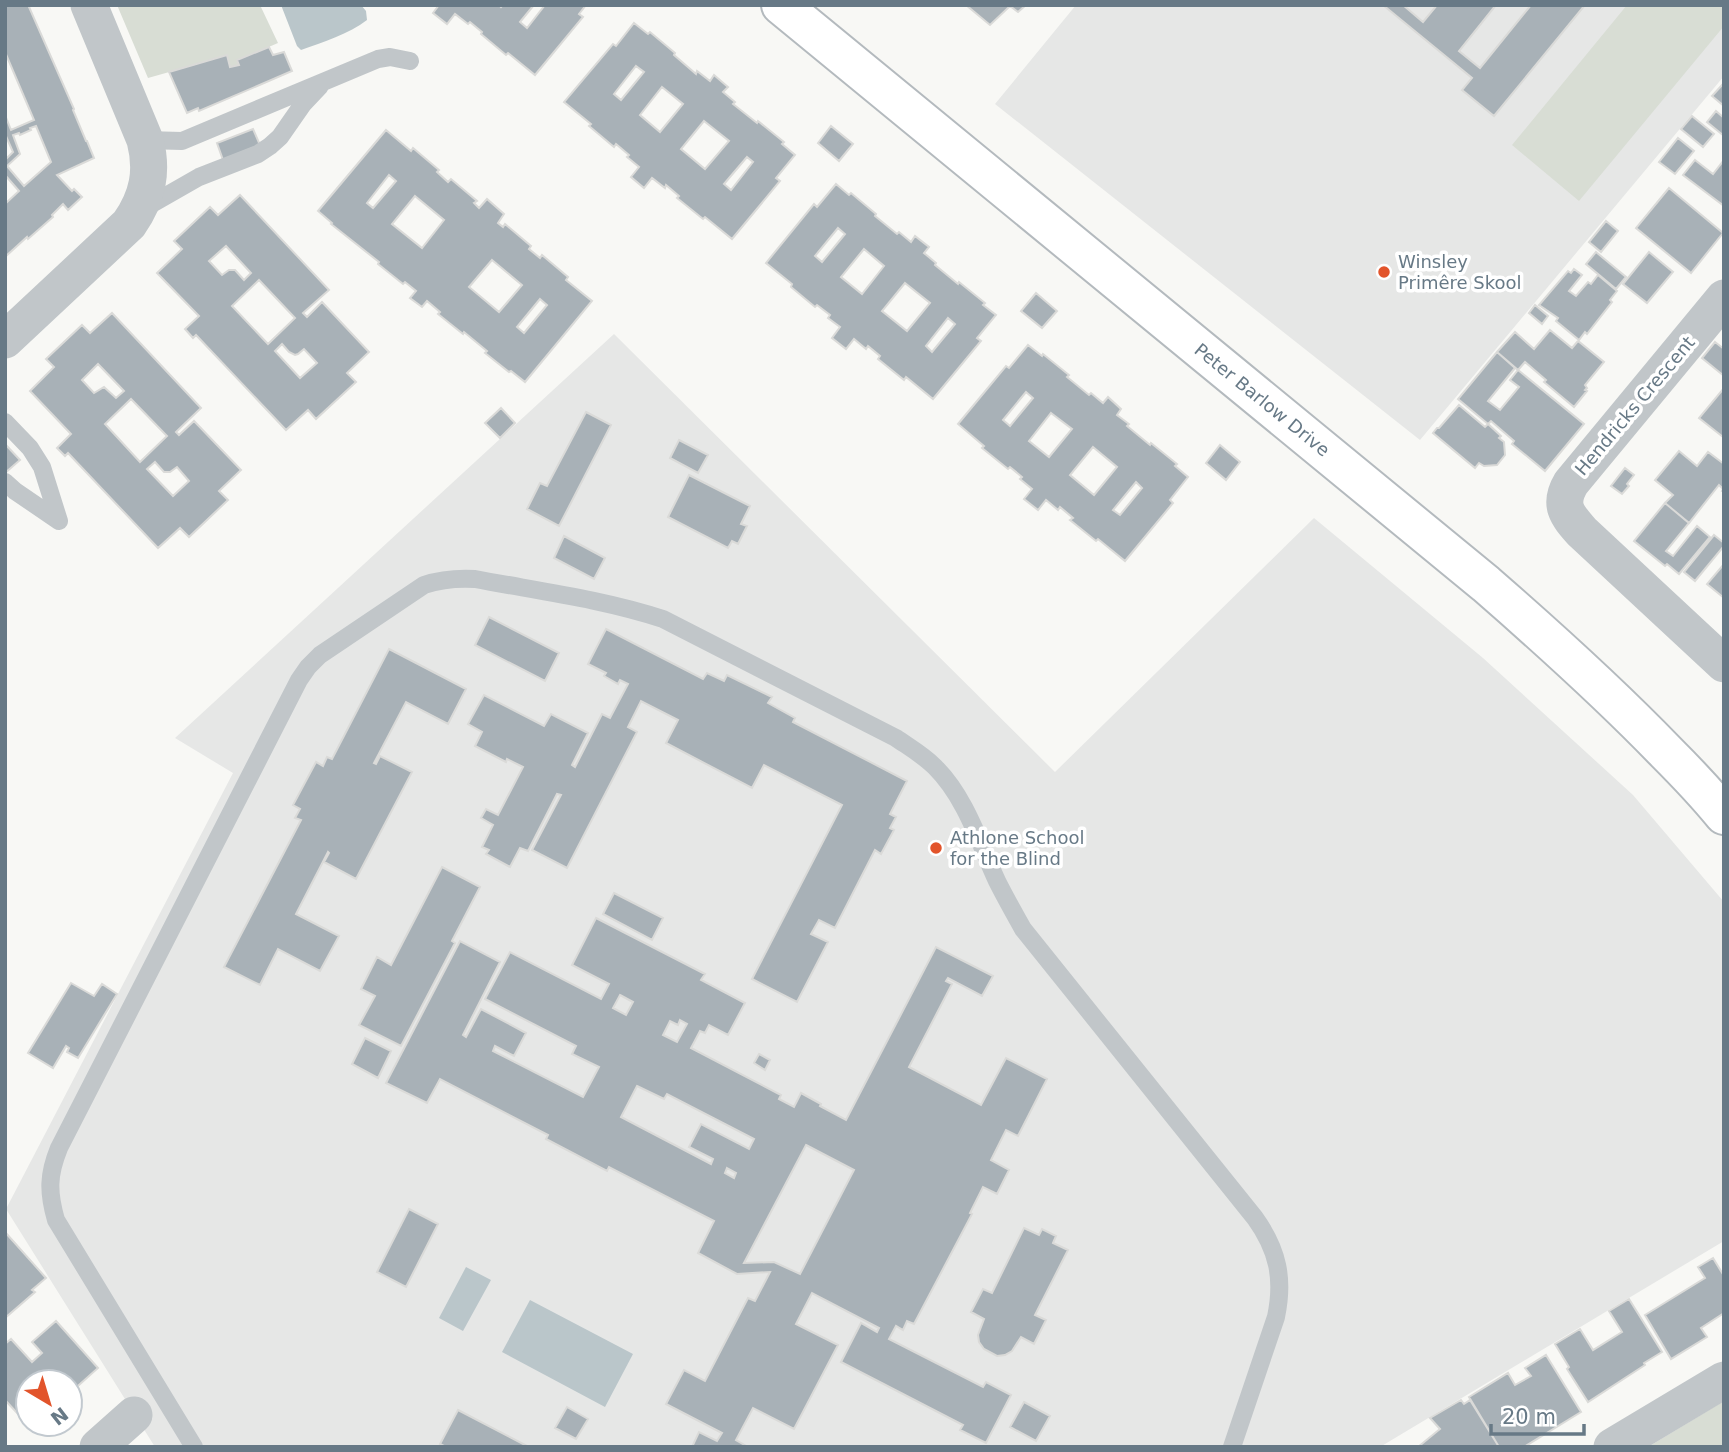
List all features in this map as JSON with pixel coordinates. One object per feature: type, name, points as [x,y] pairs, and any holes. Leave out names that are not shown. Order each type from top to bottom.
[{"type":"street","points":[[5,340],[129,224],[144,197],[149,176],[149,154],[145,139],[89,5]]},
{"type":"street","name":"Peter Barlow Drive","points":[[781,5],[1486,584],[1580,667],[1708,795],[1724,815]]},
{"type":"street","name":"Hendricks Crescent","points":[[1724,298],[1571,483],[1565,493],[1564,505],[1582,532],[1724,663]]},
{"type":"street","points":[[1612,1447],[1724,1380]]},
{"type":"street","points":[[98,1447],[148,1403]]},
{"type":"lane","points":[[145,139],[182,141],[378,59],[390,57],[410,61]]},
{"type":"lane","points":[[138,212],[205,175],[258,154],[270,146],[325,81]]},
{"type":"lane","points":[[5,422],[30,448],[42,467],[59,521],[5,482]]},
{"type":"lane","points":[[194,1447],[148,1403],[56,1220],[49,1185],[52,1166],[299,680],[320,655],[424,585],[457,578],[602,603],[663,619],[895,738],[935,766],[959,797],[998,883],[1023,929],[1255,1218],[1272,1245],[1277,1260],[1280,1298],[1233,1447]]},
{"type":"shaded area","points":[[117,5],[260,5],[278,43],[238,60],[239,65],[230,67],[226,56],[148,78]]},
{"type":"shaded area","points":[[281,5],[361,5],[366,11],[367,20],[344,34],[301,50]]},
{"type":"shaded area","name":"Winsley Primêre Skool","points":[[1076,5],[1724,5],[1724,76],[1420,440],[995,104]]},
{"type":"shaded area","points":[[1627,5],[1724,5],[1724,26],[1579,201],[1512,145]]},
{"type":"shaded area","name":"Athlone School for the Blind","points":[[614,334],[1055,772],[1314,518],[1483,658],[1633,795],[1724,902],[1724,1241],[1380,1447],[155,1447],[6,1209],[233,773],[175,738]]},
{"type":"shaded area","points":[[466,1267],[491,1280],[463,1331],[439,1318]]},
{"type":"shaded area","points":[[530,1300],[633,1354],[605,1407],[502,1352]]},
{"type":"shaded area","points":[[1724,1401],[1724,1447],[1648,1447]]},
{"type":"building","points":[[5,5],[33,5],[29,7],[94,158],[57,175],[72,191],[74,189],[82,197],[68,210],[63,204],[53,217],[5,257],[5,204],[19,191],[5,175],[5,160],[13,152],[5,134],[5,115],[11,130],[34,120],[5,52]],"holes":[[[36,126],[51,162],[24,186],[7,166],[20,154],[13,135],[20,135]]]},
{"type":"building","points":[[439,5],[534,5],[520,22],[527,28],[545,5],[586,5],[579,14],[583,17],[535,75],[508,53],[506,55],[470,22],[468,24],[455,14],[447,24],[433,13]]},
{"type":"building","points":[[966,5],[1026,5],[1018,12],[1010,6],[990,25]]},
{"type":"building","points":[[1383,5],[1403,5],[1423,22],[1437,5],[1496,5],[1459,51],[1480,68],[1531,5],[1585,5],[1494,116],[1462,90],[1472,78]]},
{"type":"building","points":[[634,23],[648,34],[650,32],[696,74],[697,71],[710,81],[714,75],[728,87],[723,92],[735,102],[733,104],[784,142],[782,144],[795,155],[776,178],[780,181],[732,239],[677,198],[679,196],[666,185],[665,188],[652,178],[644,188],[631,177],[639,167],[627,157],[629,155],[616,144],[614,147],[564,102],[613,44],[616,46]],"holes":[[[636,66],[644,72],[621,100],[614,94]],[[662,87],[683,104],[660,132],[640,115]],[[704,121],[729,141],[705,169],[681,149]],[[747,157],[753,162],[731,190],[724,184]]]},
{"type":"building","points":[[269,47],[273,55],[284,52],[292,71],[199,111],[198,108],[187,113],[169,72],[227,55],[230,67],[239,65],[237,60]]},
{"type":"building","points":[[1724,86],[1724,106],[1712,96]]},
{"type":"building","points":[[1716,111],[1724,118],[1724,136],[1707,122]]},
{"type":"building","points":[[1692,116],[1714,134],[1703,147],[1681,129]]},
{"type":"building","points":[[831,126],[853,144],[839,161],[818,143]]},
{"type":"building","points":[[253,129],[260,145],[223,160],[217,143]]},
{"type":"building","points":[[386,130],[411,151],[413,148],[439,170],[437,172],[448,182],[451,179],[477,201],[474,203],[479,208],[487,199],[504,214],[498,223],[503,227],[505,224],[531,246],[529,249],[540,258],[542,255],[568,277],[566,280],[592,301],[525,382],[485,353],[487,351],[438,314],[440,312],[427,301],[422,307],[410,298],[416,291],[378,264],[379,262],[318,211]],"holes":[[[389,175],[396,181],[373,208],[367,203]],[[415,196],[444,220],[422,248],[392,224]],[[492,260],[522,285],[499,312],[469,287]],[[540,299],[547,305],[524,333],[517,327]]]},
{"type":"building","points":[[1678,138],[1694,151],[1675,174],[1659,162]]},
{"type":"building","points":[[1695,160],[1713,174],[1724,160],[1724,206],[1683,175]]},
{"type":"building","points":[[836,184],[849,195],[851,193],[897,234],[899,232],[911,242],[915,236],[929,247],[924,253],[935,265],[985,303],[983,305],[996,315],[977,338],[981,341],[933,399],[878,359],[880,356],[868,346],[866,349],[854,339],[846,349],[832,338],[840,327],[828,318],[830,315],[817,305],[815,307],[766,263],[814,204],[817,207]],"holes":[[[838,228],[845,234],[822,262],[815,256]],[[864,249],[884,266],[862,294],[841,277]],[[905,283],[930,303],[907,331],[882,311]],[[948,318],[955,324],[932,352],[926,346]]]},
{"type":"building","points":[[1669,188],[1723,233],[1691,273],[1636,228]]},
{"type":"building","points":[[240,195],[329,290],[303,313],[307,317],[322,302],[369,352],[347,373],[356,382],[316,419],[308,410],[286,430],[196,335],[193,338],[185,329],[199,316],[157,273],[182,249],[174,241],[210,207],[218,215]],"holes":[[[226,246],[251,273],[244,280],[235,270],[229,270],[222,275],[209,261]],[[259,280],[295,318],[268,344],[232,306]],[[282,344],[295,355],[304,349],[317,363],[300,378],[275,351]]]},
{"type":"building","points":[[1606,221],[1618,231],[1601,252],[1589,242]]},
{"type":"building","points":[[1596,252],[1626,277],[1616,289],[1586,264]]},
{"type":"building","points":[[1649,252],[1673,272],[1647,303],[1623,284]]},
{"type":"building","points":[[1574,269],[1582,275],[1569,291],[1576,296],[1598,275],[1617,291],[1610,300],[1612,302],[1587,334],[1585,332],[1579,340],[1556,321],[1558,318],[1539,305],[1568,271],[1571,273]]},
{"type":"building","points":[[1036,293],[1057,311],[1042,328],[1021,311]]},
{"type":"building","points":[[1535,305],[1548,316],[1542,324],[1529,313]]},
{"type":"building","points":[[112,313],[201,408],[176,432],[179,435],[194,421],[241,470],[219,491],[228,500],[189,537],[180,528],[158,548],[68,453],[65,456],[57,448],[71,434],[30,391],[54,367],[46,359],[82,325],[90,333]],"holes":[[[98,364],[124,391],[116,398],[104,387],[94,393],[82,380]],[[131,399],[167,436],[140,462],[105,424]],[[155,462],[164,472],[170,472],[177,467],[189,481],[173,496],[147,469]]]},
{"type":"building","points":[[1550,330],[1572,348],[1578,341],[1604,362],[1585,385],[1587,391],[1574,407],[1525,362],[1518,370],[1497,352],[1515,332],[1534,349]]},
{"type":"building","points":[[1715,342],[1724,349],[1724,376],[1702,358]]},
{"type":"building","points":[[1028,345],[1042,356],[1043,354],[1089,395],[1091,393],[1103,403],[1108,397],[1121,409],[1117,415],[1129,424],[1127,426],[1177,464],[1175,466],[1188,477],[1170,500],[1173,503],[1125,561],[1070,520],[1073,518],[1060,507],[1058,510],[1046,500],[1038,510],[1024,499],[1032,489],[1020,479],[1022,477],[982,448],[984,446],[958,424],[1006,366],[1009,368]],"holes":[[[1026,392],[1033,398],[1010,426],[1003,420]],[[1051,413],[1072,429],[1049,457],[1029,441]],[[1093,447],[1117,467],[1094,495],[1070,475]],[[1136,482],[1142,488],[1120,515],[1113,510]]]},
{"type":"building","points":[[1497,352],[1515,368],[1488,401],[1500,410],[1519,387],[1510,380],[1518,370],[1584,424],[1545,471],[1512,444],[1514,441],[1491,421],[1488,424],[1458,399]]},
{"type":"building","points":[[1724,388],[1724,436],[1723,437],[1699,418]]},
{"type":"building","points":[[1459,405],[1485,427],[1488,424],[1501,436],[1499,438],[1504,442],[1505,455],[1497,465],[1484,466],[1479,463],[1475,468],[1433,433]]},
{"type":"building","points":[[501,408],[515,423],[500,438],[485,423]]},
{"type":"building","points":[[586,412],[611,425],[559,526],[527,509],[540,483],[547,486]]},
{"type":"building","points":[[679,440],[708,455],[698,473],[670,458]]},
{"type":"building","points":[[5,444],[20,460],[5,473]]},
{"type":"building","points":[[1220,445],[1240,462],[1226,480],[1206,463]]},
{"type":"building","points":[[1679,451],[1697,466],[1708,452],[1724,464],[1724,492],[1719,485],[1689,523],[1665,503],[1673,495],[1655,480]]},
{"type":"building","points":[[1625,468],[1634,475],[1622,494],[1611,486]]},
{"type":"building","points":[[689,475],[750,506],[741,524],[747,526],[738,544],[732,541],[728,548],[668,517]]},
{"type":"building","points":[[1665,503],[1689,523],[1666,551],[1673,556],[1697,526],[1710,537],[1679,574],[1634,541]]},
{"type":"building","points":[[1714,535],[1724,546],[1695,581],[1684,572]]},
{"type":"building","points":[[564,536],[605,558],[594,579],[554,558]]},
{"type":"building","points":[[1724,564],[1724,598],[1707,584]]},
{"type":"building","points":[[489,617],[559,653],[545,681],[475,645]]},
{"type":"building","points":[[606,629],[703,679],[707,673],[724,681],[727,675],[772,697],[768,703],[795,718],[793,722],[907,781],[890,814],[896,817],[890,828],[894,830],[881,854],[875,850],[835,928],[819,920],[811,934],[828,942],[797,1002],[752,979],[842,805],[764,765],[752,788],[666,743],[678,720],[641,701],[628,727],[637,732],[567,868],[532,850],[561,795],[557,794],[528,851],[520,848],[510,867],[486,854],[489,850],[482,847],[493,825],[481,818],[486,809],[498,815],[523,767],[507,759],[506,762],[475,746],[482,732],[468,724],[484,695],[544,726],[551,714],[588,733],[572,765],[575,767],[602,714],[610,718],[628,684],[620,680],[618,684],[604,676],[606,673],[588,664]]},
{"type":"building","points":[[389,649],[466,689],[448,724],[406,702],[374,763],[376,764],[380,756],[412,772],[356,879],[324,862],[328,852],[296,914],[339,936],[320,971],[278,949],[260,985],[224,967],[301,820],[295,818],[300,809],[293,805],[316,762],[323,766],[327,757],[332,759]]},
{"type":"building","points":[[442,867],[480,887],[452,941],[455,943],[401,1046],[359,1025],[375,996],[361,989],[377,957],[391,965]]},
{"type":"building","points":[[614,893],[663,918],[652,940],[603,914]]},
{"type":"building","points":[[596,918],[705,974],[701,980],[745,1003],[728,1035],[709,1025],[705,1033],[700,1031],[691,1048],[781,1095],[779,1099],[794,1107],[801,1093],[846,1120],[936,947],[993,976],[982,996],[948,978],[946,981],[952,984],[909,1067],[981,1105],[1006,1058],[1047,1079],[1018,1136],[1006,1130],[991,1160],[1009,1170],[997,1194],[983,1187],[970,1213],[972,1214],[914,1324],[907,1321],[903,1330],[896,1326],[889,1339],[983,1387],[986,1382],[1011,1395],[986,1443],[960,1430],[963,1425],[841,1362],[861,1323],[877,1332],[879,1328],[812,1293],[796,1324],[838,1345],[794,1429],[753,1408],[736,1440],[748,1447],[692,1447],[699,1432],[717,1441],[722,1433],[666,1404],[684,1370],[705,1381],[748,1298],[755,1301],[770,1272],[737,1274],[698,1253],[714,1221],[609,1167],[607,1171],[546,1139],[548,1135],[440,1079],[427,1103],[386,1083],[460,941],[500,962],[463,1035],[466,1037],[481,1009],[526,1033],[514,1056],[495,1046],[493,1051],[583,1097],[599,1067],[572,1054],[576,1046],[485,999],[510,952],[601,999],[609,984],[572,965]],"holes":[[[620,995],[633,1002],[626,1015],[613,1008]],[[680,1020],[687,1024],[677,1042],[663,1035],[670,1021],[678,1025]],[[637,1086],[664,1099],[667,1094],[754,1139],[749,1149],[701,1124],[689,1147],[713,1159],[711,1164],[621,1117]],[[806,1145],[854,1170],[800,1274],[774,1262],[744,1263]],[[727,1168],[736,1173],[734,1178],[725,1173]]]},
{"type":"building","points":[[71,983],[94,996],[102,984],[117,994],[78,1058],[67,1052],[69,1048],[66,1046],[53,1068],[28,1053]]},
{"type":"building","points":[[365,1038],[391,1051],[378,1078],[352,1064]]},
{"type":"building","points":[[759,1054],[770,1060],[765,1070],[754,1063]]},
{"type":"building","points":[[409,1209],[438,1224],[406,1287],[377,1272]]},
{"type":"building","points":[[1024,1228],[1039,1235],[1042,1229],[1056,1236],[1053,1243],[1068,1250],[1035,1315],[1046,1320],[1034,1344],[1021,1337],[1012,1351],[997,1356],[984,1349],[979,1342],[978,1335],[984,1319],[971,1312],[983,1289],[992,1293]]},
{"type":"building","points":[[5,1232],[46,1278],[32,1290],[35,1292],[5,1318]]},
{"type":"building","points":[[1713,1258],[1724,1276],[1724,1313],[1701,1328],[1707,1337],[1671,1359],[1645,1315],[1705,1278],[1698,1267]]},
{"type":"building","points":[[1629,1299],[1662,1352],[1588,1402],[1555,1344],[1580,1329],[1593,1350],[1622,1332],[1609,1311]]},
{"type":"building","points":[[56,1321],[98,1368],[84,1380],[84,1368],[14,1368],[14,1410],[5,1400],[5,1344],[11,1339],[32,1362],[42,1353],[32,1342]]},
{"type":"building","points":[[1546,1355],[1581,1412],[1524,1447],[1499,1447],[1469,1397],[1508,1373],[1515,1385],[1531,1376],[1525,1368]]},
{"type":"building","points":[[1461,1400],[1464,1404],[1470,1400],[1499,1447],[1418,1447],[1440,1429],[1430,1418]]},
{"type":"building","points":[[1024,1402],[1050,1416],[1036,1441],[1010,1427]]},
{"type":"building","points":[[567,1407],[588,1419],[576,1439],[555,1428]]},
{"type":"building","points":[[458,1410],[529,1447],[446,1447],[440,1444]]},
{"type":"place","name":"Winsley Primêre Skool","points":[[1384,272]]},
{"type":"place","name":"Athlone School for the Blind","points":[[936,848]]}]
